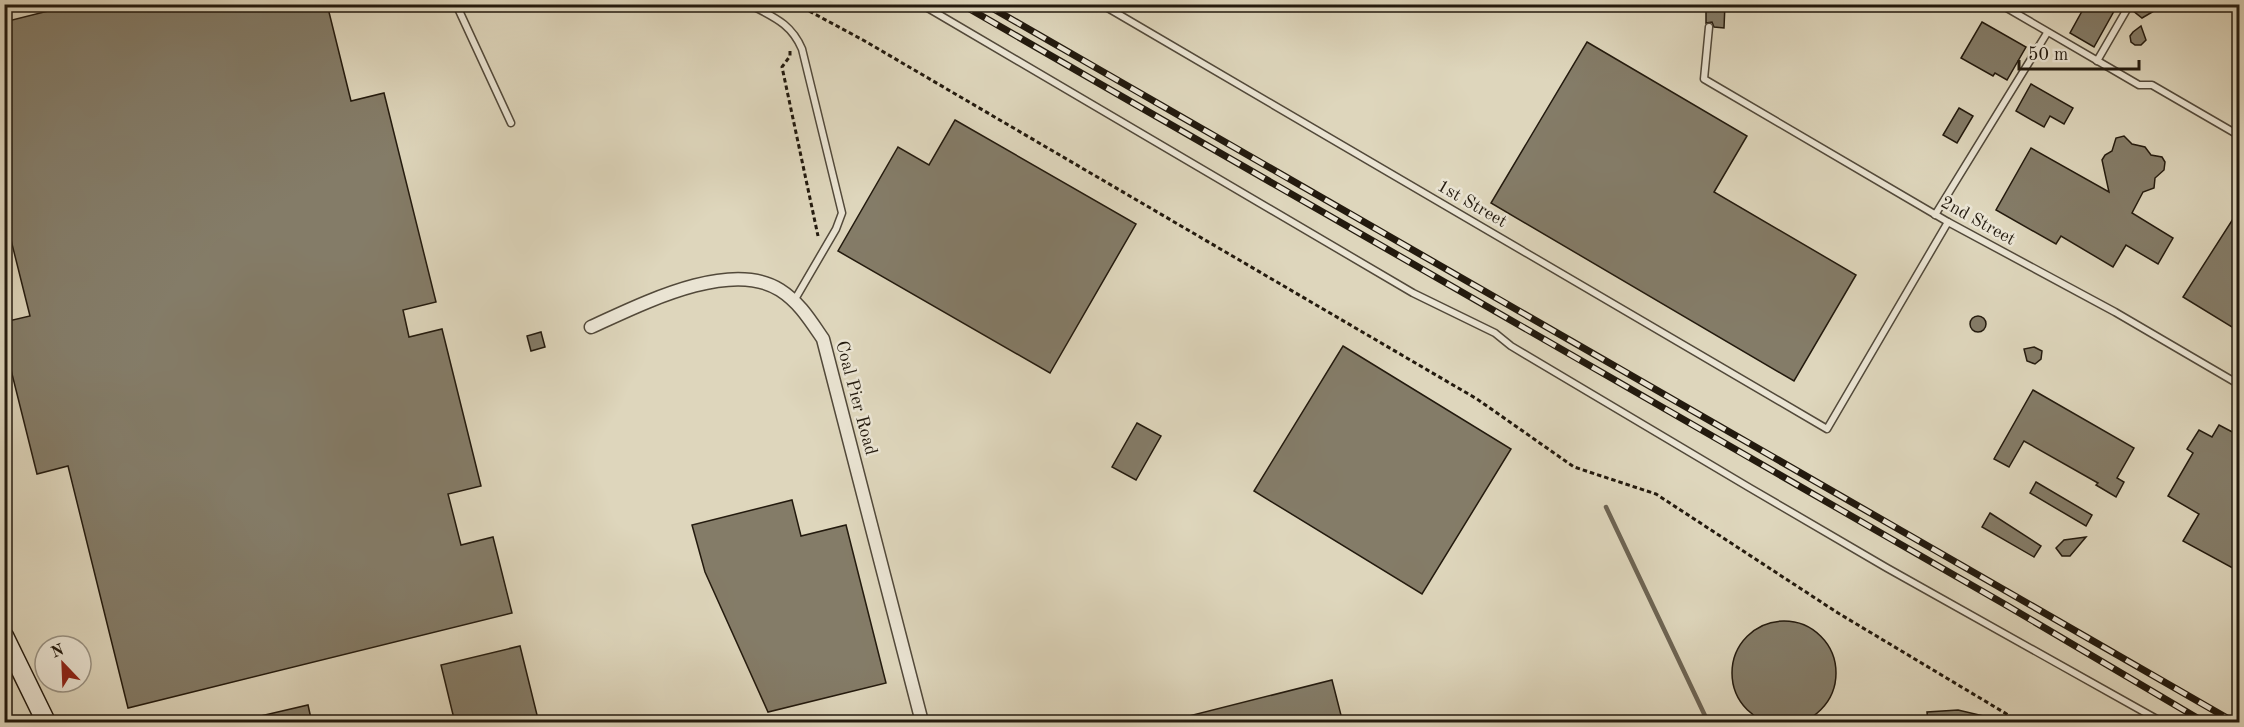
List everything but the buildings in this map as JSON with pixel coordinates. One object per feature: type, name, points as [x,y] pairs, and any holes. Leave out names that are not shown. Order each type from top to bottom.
[{"type":"main road","points":[[4,636],[46,723]]},
{"type":"street","name":"Coal Pier Road","points":[[591,327],[662,295],[732,278],[757,279],[779,289],[794,301],[823,339],[922,723]]},
{"type":"lane","points":[[456,4],[511,123]]},
{"type":"lane","points":[[749,4],[786,24],[796,34],[802,49],[842,213],[837,230],[794,301]]},
{"type":"lane","points":[[921,4],[1413,293],[1495,333],[1511,346],[1607,404],[1887,568],[2162,723]]},
{"type":"lane","name":"1st Street","points":[[1101,4],[1827,429],[1948,222]]},
{"type":"lane","points":[[2000,4],[2139,85],[2152,85],[2240,136]]},
{"type":"lane","points":[[2097,61],[2130,4]]},
{"type":"lane","name":"2nd Street","points":[[1709,27],[1704,80],[1935,215],[2115,312],[2240,385]]},
{"type":"lane","points":[[1935,215],[2047,33]]},
{"type":"path","points":[[728,4],[747,15]]},
{"type":"path","points":[[796,4],[863,40],[1477,399],[1574,467],[1656,494],[1838,613],[2020,723]]},
{"type":"path","points":[[787,41],[790,56],[782,67],[819,234],[814,244]]},
{"type":"waterway","points":[[1606,507],[1708,722]]},
{"type":"railway","points":[[961,4],[2006,605],[2204,722]]},
{"type":"railway","points":[[985,4],[2234,722]]}]
